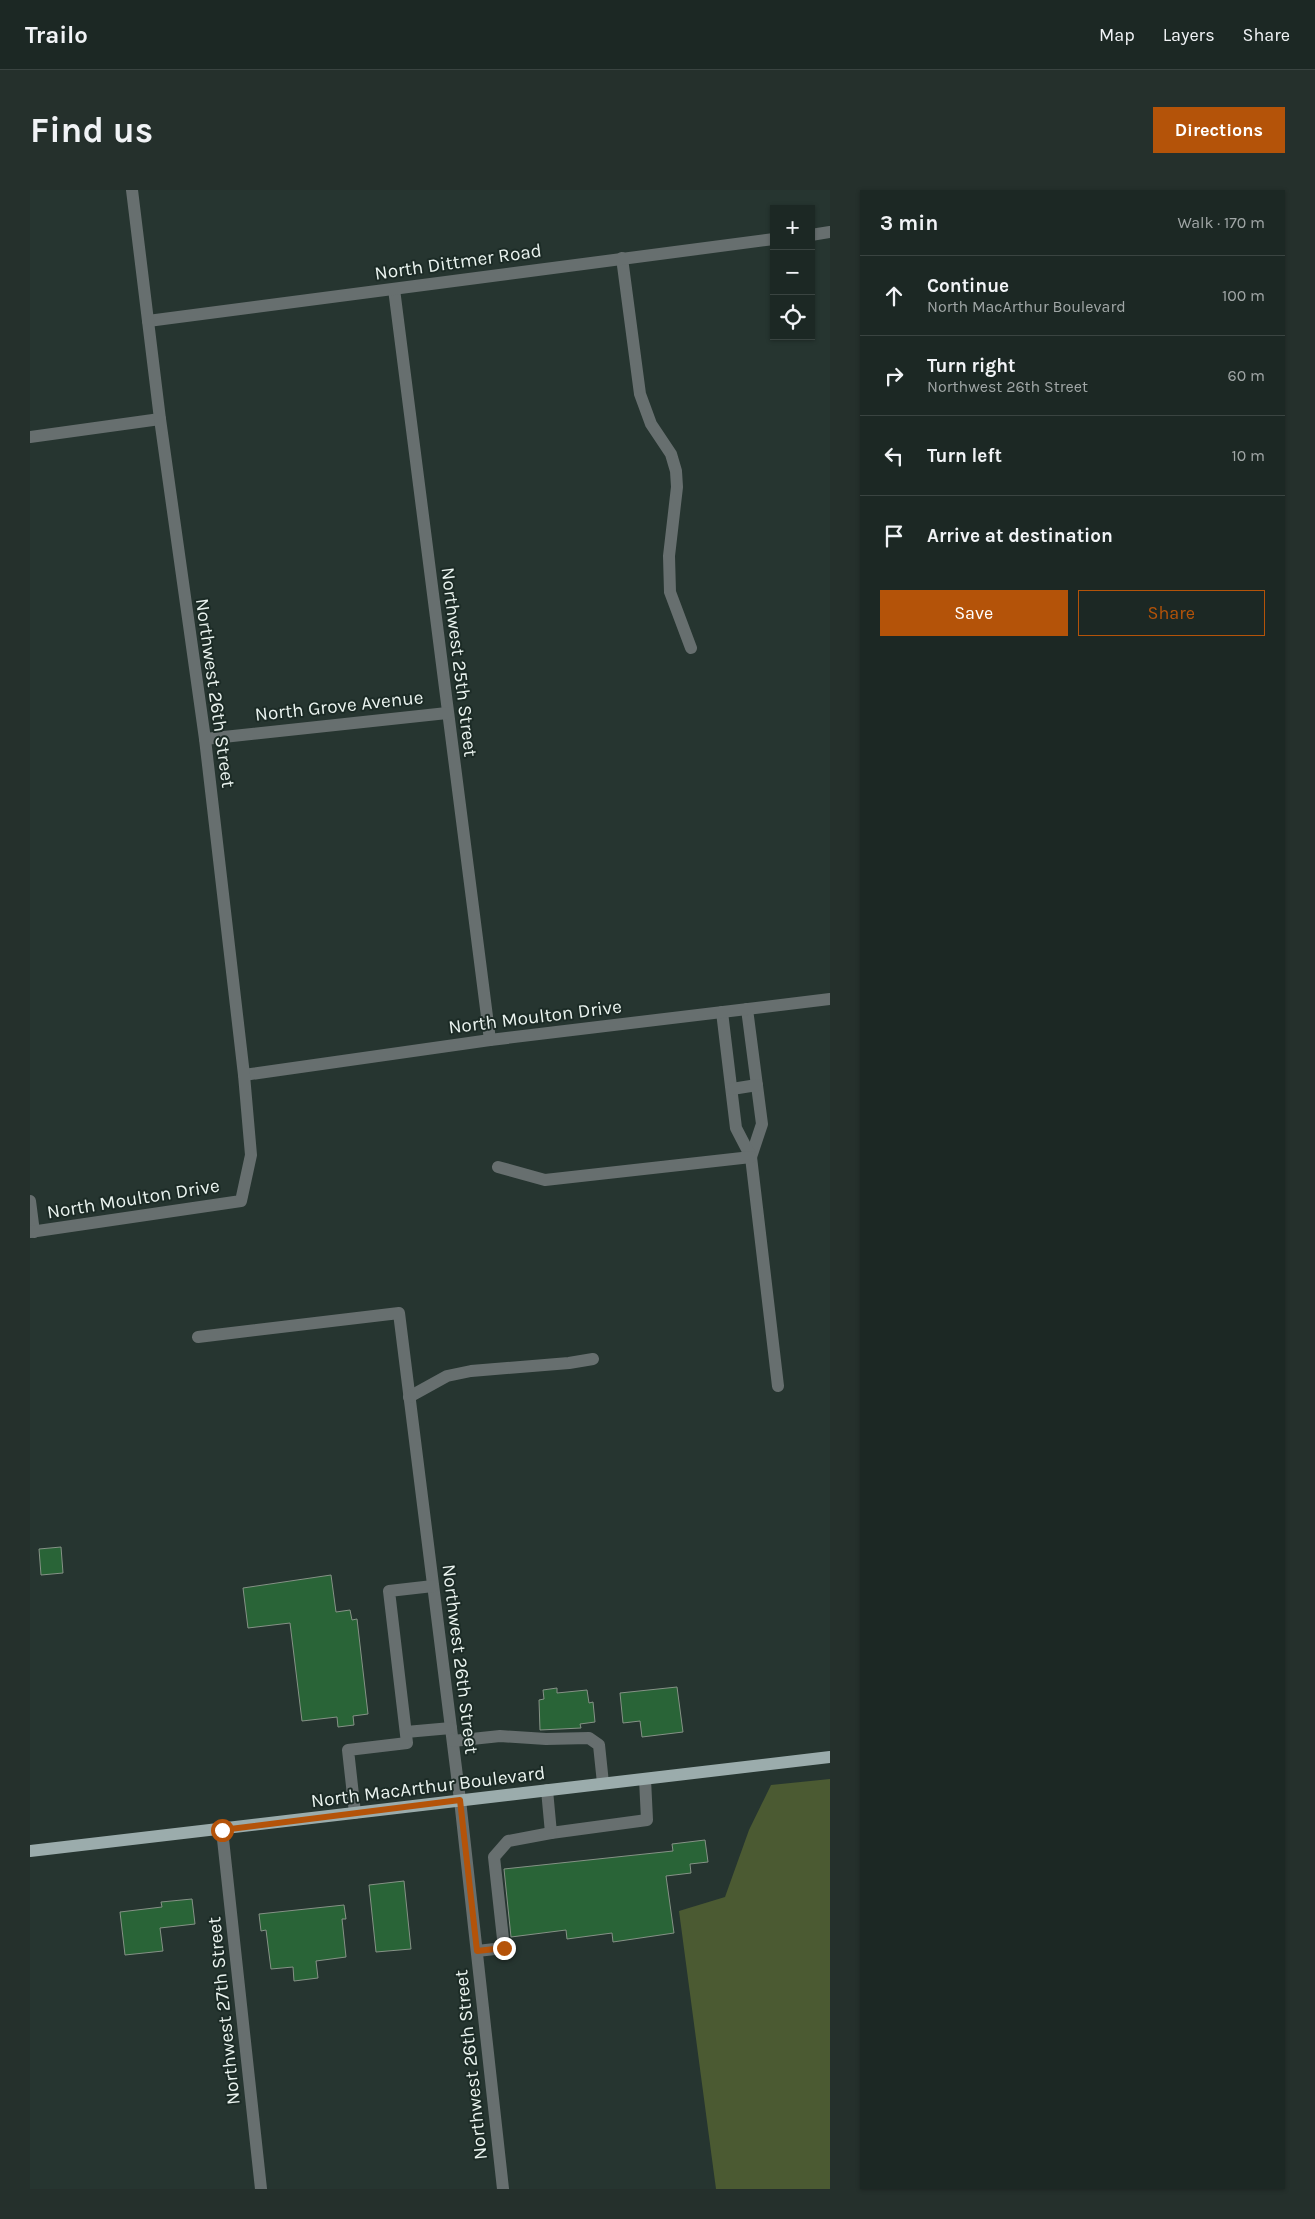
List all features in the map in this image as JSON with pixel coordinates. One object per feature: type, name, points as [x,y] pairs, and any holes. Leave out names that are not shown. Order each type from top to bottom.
[{"type":"main road","name":"North MacArthur Boulevard","points":[[30,1851],[222,1830],[830,1757]]},
{"type":"street","name":"Northwest 26th Street","points":[[132,190],[160,420],[205,739],[244,1075],[251,1155],[241,1201]]},
{"type":"street","points":[[815,234],[830,232]]},
{"type":"street","name":"North Dittmer Road","points":[[148,321],[770,240]]},
{"type":"street","points":[[622,258],[640,394],[651,424],[671,454],[676,471],[677,487],[669,556],[670,592],[691,648]]},
{"type":"street","name":"Northwest 25th Street","points":[[394,289],[490,1040]]},
{"type":"street","points":[[30,437],[160,420]]},
{"type":"street","name":"North Grove Avenue","points":[[205,739],[447,712]]},
{"type":"street","name":"North Moulton Drive","points":[[244,1075],[490,1040],[830,999]]},
{"type":"street","points":[[747,1009],[762,1124],[751,1156]]},
{"type":"street","points":[[722,1012],[736,1128],[751,1156],[778,1386]]},
{"type":"street","points":[[732,1089],[757,1085]]},
{"type":"street","points":[[498,1167],[545,1180],[751,1156]]},
{"type":"street","points":[[30,1201],[32,1232]]},
{"type":"street","name":"North Moulton Drive","points":[[32,1232],[241,1201]]},
{"type":"street","name":"Northwest 26th Street","points":[[198,1338],[398,1313],[460,1800],[503,2189]]},
{"type":"street","points":[[409,1397],[447,1376],[471,1370],[569,1364],[593,1359]]},
{"type":"street","points":[[355,1813],[348,1750],[407,1744],[389,1591],[433,1586]]},
{"type":"street","points":[[406,1732],[546,1739],[589,1738],[600,1744],[603,1783]]},
{"type":"street","points":[[477,1951],[504,1948],[494,1857],[508,1841],[647,1820],[645,1779]]},
{"type":"street","points":[[547,1790],[551,1833]]},
{"type":"street","name":"Northwest 27th Street","points":[[222,1830],[261,2189]]},
{"type":"green space","points":[[830,1779],[830,2189],[716,2189],[679,1911],[725,1897],[749,1830],[771,1785]]},
{"type":"building","points":[[61,1547],[63,1573],[41,1575],[39,1549]]},
{"type":"building","points":[[331,1575],[336,1612],[350,1610],[352,1620],[357,1619],[368,1714],[353,1716],[354,1725],[338,1727],[337,1717],[302,1721],[290,1623],[248,1628],[243,1588]]},
{"type":"building","points":[[677,1687],[683,1732],[642,1737],[640,1721],[623,1723],[620,1693]]},
{"type":"building","points":[[557,1688],[557,1693],[587,1690],[589,1703],[593,1702],[595,1722],[580,1724],[581,1728],[540,1730],[539,1700],[544,1699],[543,1690]]},
{"type":"building","points":[[705,1840],[708,1862],[690,1864],[691,1873],[666,1876],[674,1933],[613,1942],[612,1933],[567,1939],[566,1930],[511,1937],[504,1869],[673,1851],[672,1844]]},
{"type":"building","points":[[404,1881],[411,1949],[376,1952],[369,1885]]},
{"type":"building","points":[[192,1899],[195,1924],[160,1928],[163,1951],[125,1955],[120,1912],[162,1907],[161,1902]]},
{"type":"building","points":[[344,1905],[346,1919],[342,1919],[346,1957],[316,1961],[318,1978],[294,1981],[293,1967],[271,1969],[266,1930],[261,1931],[259,1914]]},
{"type":"route","points":[[222,1830],[460,1800],[477,1951],[504,1948]]}]
